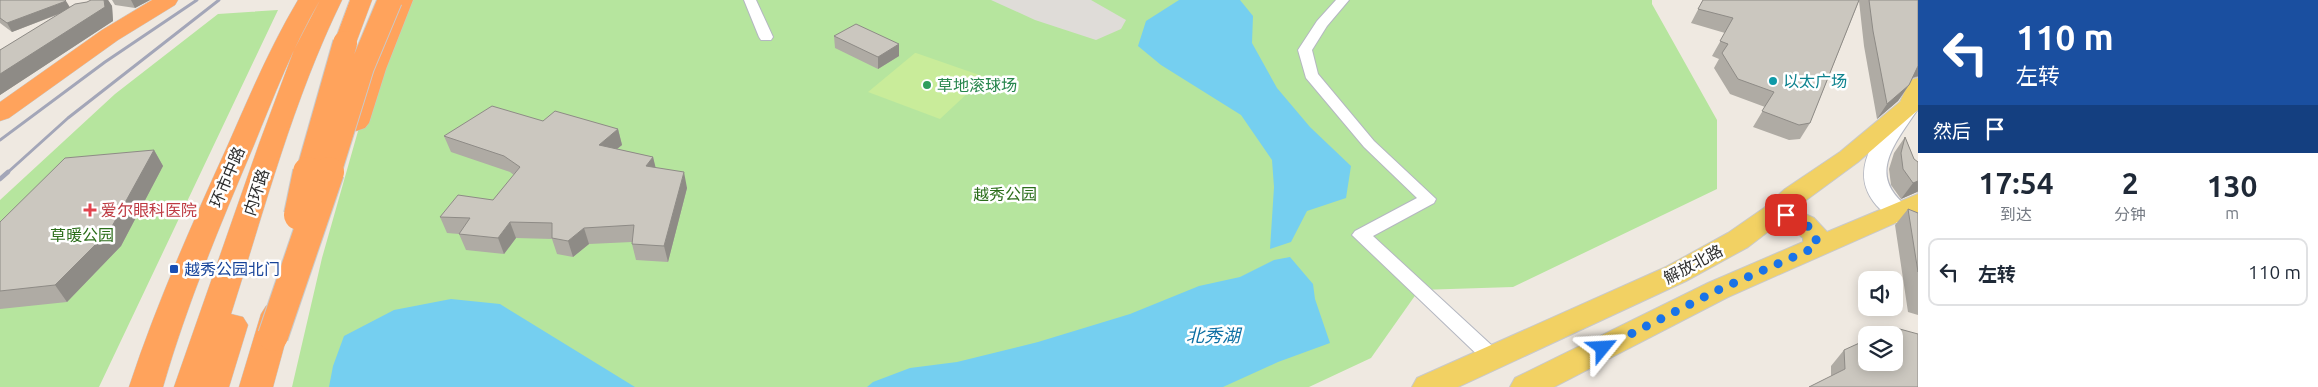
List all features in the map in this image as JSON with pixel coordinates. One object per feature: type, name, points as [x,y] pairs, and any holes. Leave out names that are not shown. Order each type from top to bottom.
[{"type":"highway","points":[[0,113],[110,35],[167,0]]},
{"type":"highway","name":"环市中路","points":[[146,387],[165,328],[196,248],[281,53],[309,0]]},
{"type":"highway","name":"内环路","points":[[192,387],[272,144],[306,50],[331,0]]},
{"type":"highway","points":[[212,387],[318,64],[345,0]]},
{"type":"highway","points":[[272,336],[313,150],[345,43],[361,0]]},
{"type":"highway","points":[[257,387],[296,250],[356,59],[378,0]]},
{"type":"highway","points":[[257,387],[272,336],[325,185],[357,82],[390,0]]},
{"type":"highway","points":[[296,250],[334,194],[371,78],[402,0]]},
{"type":"highway","points":[[161,387],[258,151],[306,50]]},
{"type":"main road","name":"解放北路","points":[[1428,387],[1676,274],[1738,240],[1773,214],[1794,195],[1849,157],[1914,95]]},
{"type":"main road","points":[[1907,147],[1906,137],[1914,95]]},
{"type":"main road","points":[[1912,214],[1882,198],[1877,190],[1873,175],[1878,156],[1914,95]]},
{"type":"main road","points":[[1773,214],[1786,215],[1807,225],[1817,240],[1816,247]]},
{"type":"main road","name":"解放北路","points":[[1526,387],[1718,290],[1871,225],[1912,214]]},
{"type":"main road","points":[[1871,225],[1918,232]]},
{"type":"street","points":[[133,14],[155,0]]},
{"type":"street","points":[[750,0],[766,36]]},
{"type":"street","points":[[1343,0],[1322,24],[1306,50],[1311,75],[1369,144],[1428,199],[1362,235],[1493,358]]},
{"type":"green space","name":"越秀公园","points":[[405,0],[1652,0],[1652,4],[1717,120],[1717,189],[1513,287],[1419,290],[1371,358],[1309,387],[292,387],[322,258],[362,117]]},
{"type":"green space","name":"草暖公园","points":[[278,10],[99,387],[0,387],[0,200],[115,94],[218,14]]},
{"type":"green space","name":"草地滚球场","points":[[915,53],[985,77],[940,119],[868,92]]},
{"type":"shaded area","points":[[991,0],[1091,0],[1126,20],[1121,29],[1096,40],[1035,20]]},
{"type":"water","points":[[1179,0],[1240,0],[1253,16],[1252,43],[1277,88],[1310,127],[1351,166],[1346,198],[1307,211],[1291,242],[1270,249],[1274,187],[1272,160],[1241,115],[1161,65],[1138,46],[1146,21]]},
{"type":"water","name":"北秀湖","points":[[1290,257],[1313,284],[1315,299],[1330,343],[1278,362],[1223,387],[867,387],[873,382],[910,368],[957,362],[1038,342],[1130,314],[1199,286],[1240,277],[1274,260]]},
{"type":"water","points":[[451,299],[500,304],[635,387],[329,387],[333,366],[344,336],[394,310]]},
{"type":"building","points":[[0,0],[66,1],[7,23],[0,18]]},
{"type":"building","points":[[91,0],[104,0],[105,7],[0,74],[0,50],[75,4]]},
{"type":"building","name":"以太广场","points":[[1703,0],[1859,0],[1810,123],[1799,125],[1762,111],[1774,92],[1738,79],[1722,53],[1728,44],[1720,41],[1733,18],[1698,9]]},
{"type":"building","points":[[1869,0],[1918,0],[1918,66],[1909,85],[1887,104],[1873,31]]},
{"type":"building","points":[[856,24],[899,44],[878,57],[834,36]]},
{"type":"building","points":[[492,106],[543,121],[555,111],[618,129],[599,145],[653,157],[646,166],[684,172],[664,246],[632,244],[634,225],[584,228],[568,241],[552,238],[552,223],[510,222],[498,238],[459,234],[470,218],[440,217],[458,195],[493,200],[520,167],[504,156],[444,136]]},
{"type":"building","points":[[1905,137],[1914,159],[1918,162],[1918,181],[1913,183],[1903,169],[1901,153]]},
{"type":"building","name":"爱尔眼科医院","points":[[154,150],[110,230],[55,285],[0,291],[0,222],[65,158]]},
{"type":"building","points":[[1908,209],[1918,213],[1918,272]]},
{"type":"building","points":[[1903,330],[1918,334],[1918,387],[1809,387],[1845,369],[1844,350],[1858,344],[1858,371],[1903,371]]},
{"type":"railway","points":[[0,140],[105,62],[197,0]]},
{"type":"railway","points":[[7,173],[68,118],[219,0]]},
{"type":"railway","points":[[0,179],[8,172]]},
{"type":"place","name":"以太广场","points":[[1773,81]]},
{"type":"place","name":"草地滚球场","points":[[927,85]]},
{"type":"place","name":"爱尔眼科医院","points":[[90,210]]},
{"type":"place","name":"越秀公园北门","points":[[174,269]]},
{"type":"route","points":[[1603,348],[1718,290],[1816,247],[1817,240],[1814,232],[1807,225],[1786,215]]}]
